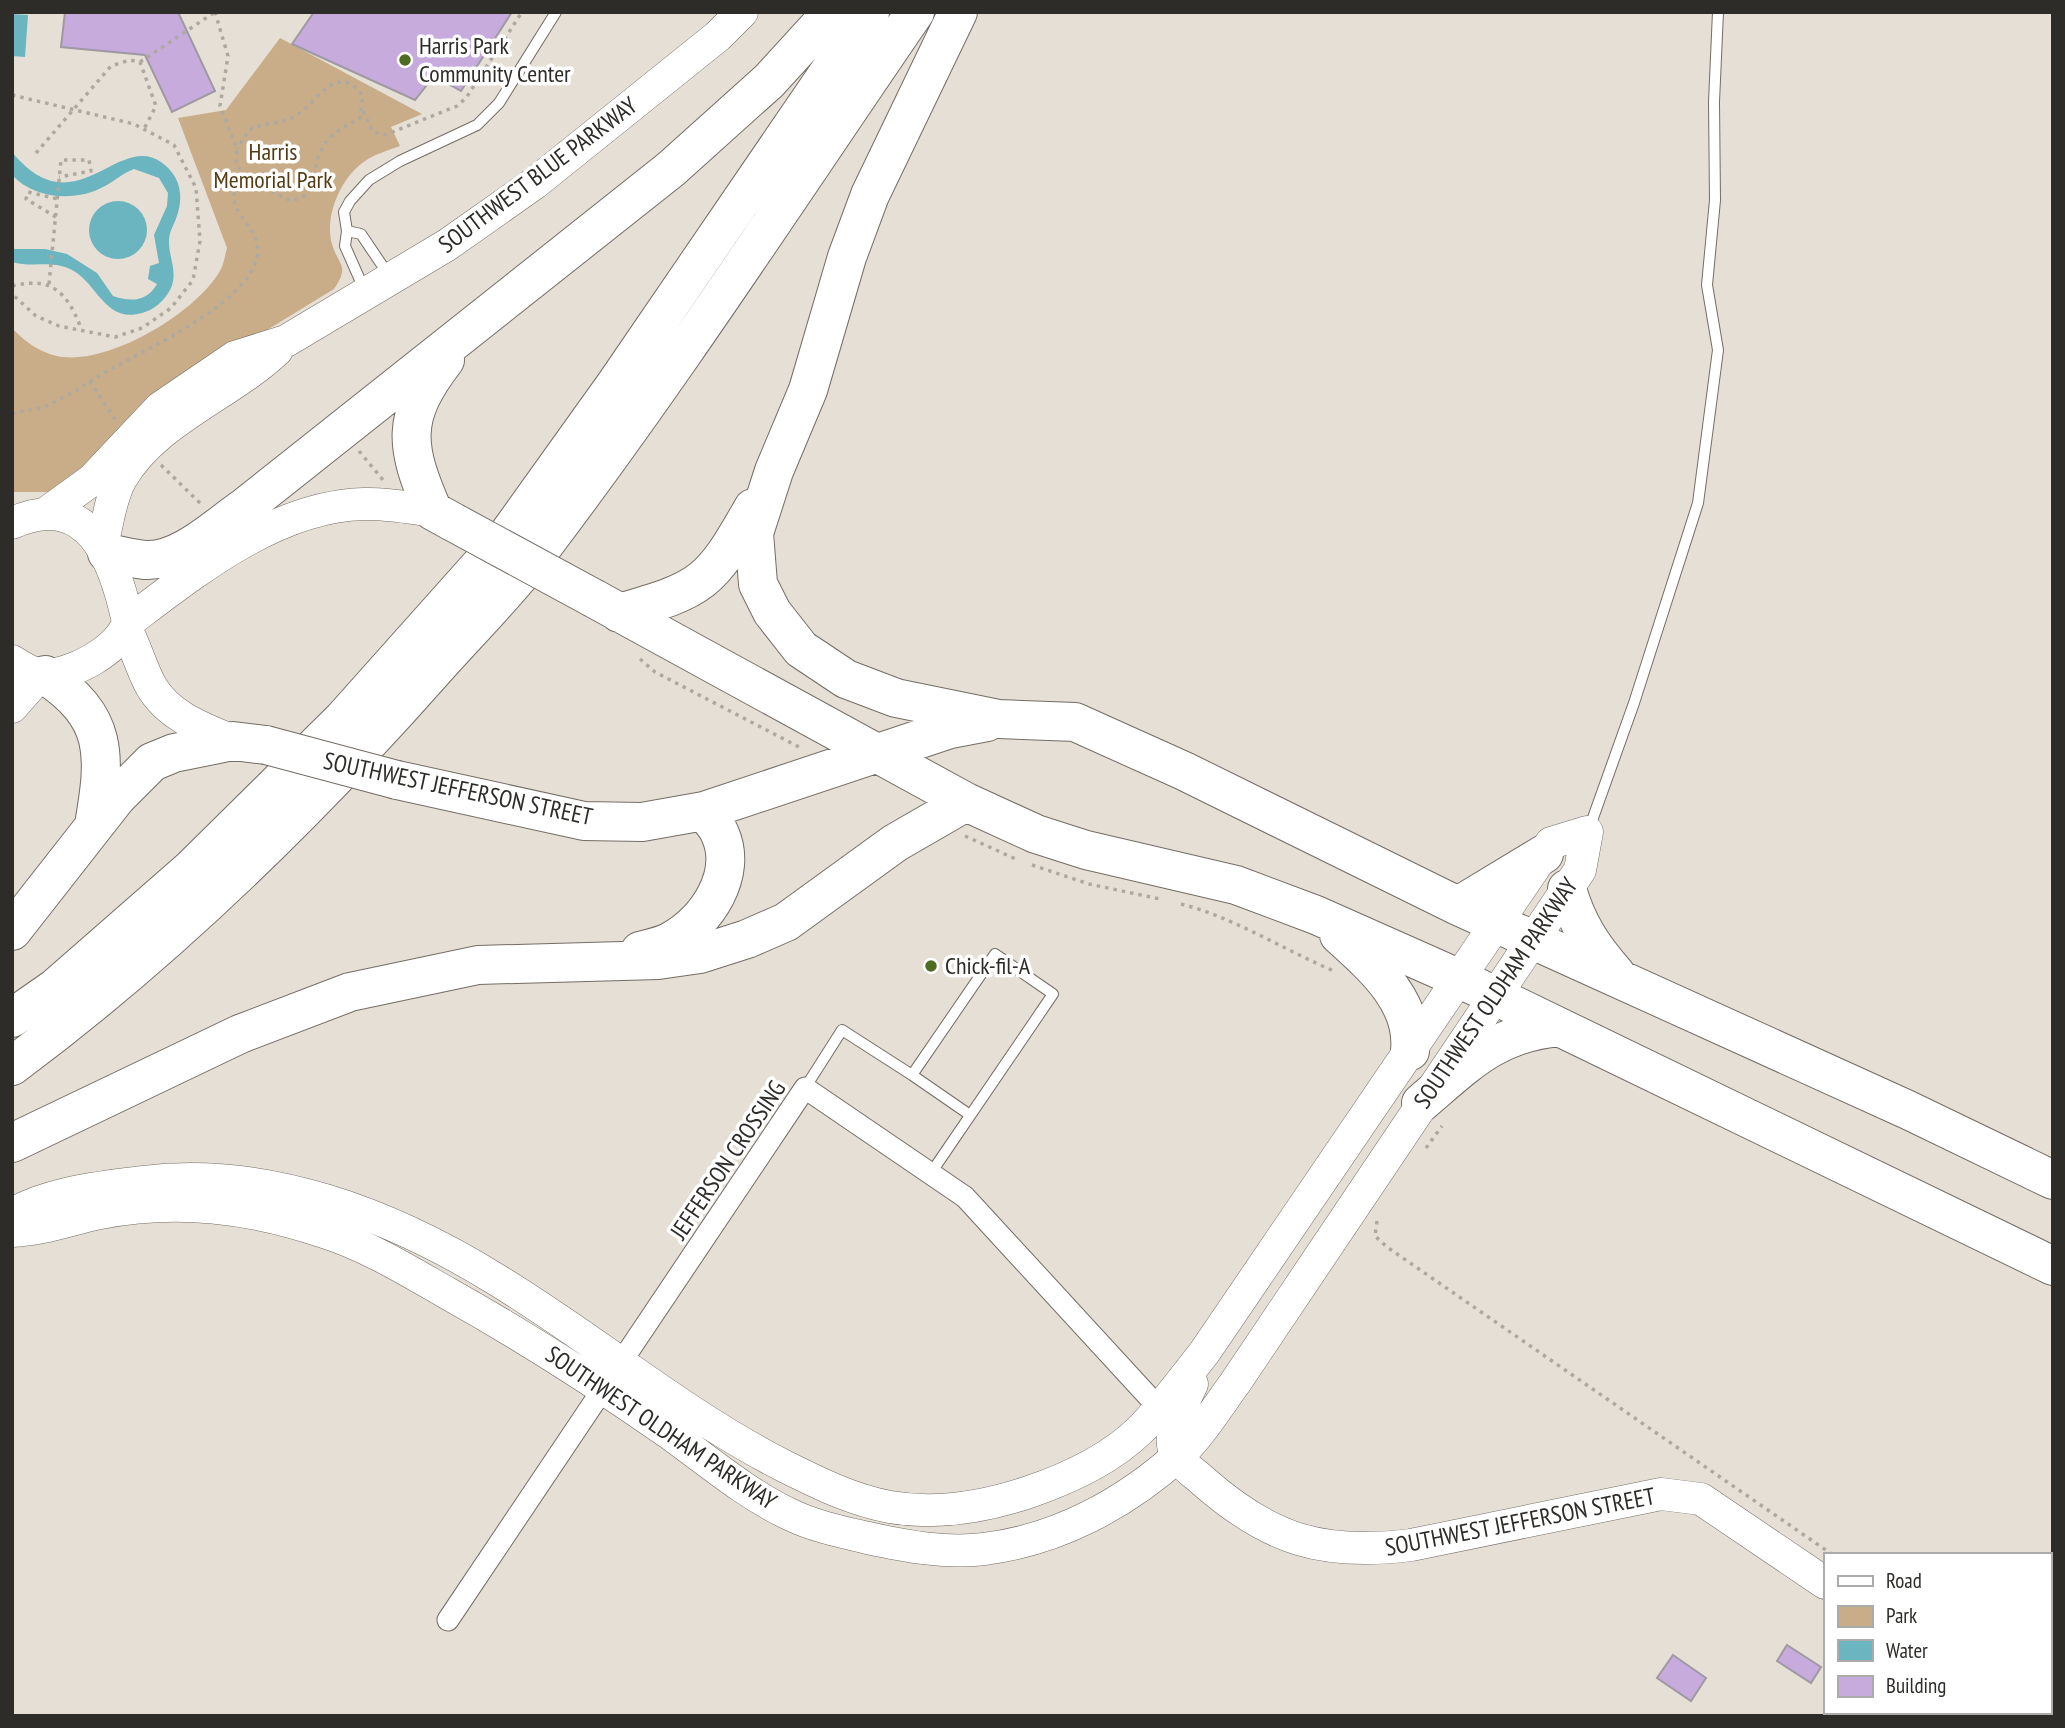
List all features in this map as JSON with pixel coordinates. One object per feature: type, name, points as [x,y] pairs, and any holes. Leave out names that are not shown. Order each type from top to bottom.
[{"type":"highway","points":[[104,549],[147,560],[190,545],[245,507],[671,169],[769,81],[832,12]]},
{"type":"highway","points":[[12,1018],[55,988],[201,860],[343,719],[509,533],[615,385],[870,12]]},
{"type":"highway","points":[[12,1066],[74,1020],[217,897],[376,736],[536,555],[647,403],[915,12]]},
{"type":"highway","points":[[958,12],[870,195],[847,257],[808,390],[774,471],[754,533],[758,584],[772,612],[801,649],[846,680],[884,693],[999,719],[1075,722],[1184,771],[1458,906],[1908,1110],[2053,1180]]},
{"type":"highway","points":[[465,332],[415,405],[411,439],[413,458],[443,517],[878,755],[960,817],[1236,885],[1316,915],[1494,995],[2053,1266]]},
{"type":"highway","points":[[607,606],[684,593],[702,581],[724,558],[774,471]]},
{"type":"highway","points":[[32,670],[79,700],[98,736],[102,779],[94,827]]},
{"type":"highway","name":"SOUTHWEST JEFFERSON STREET","points":[[250,743],[397,780],[584,821],[642,822],[704,811],[950,729],[999,719]]},
{"type":"highway","points":[[12,931],[117,797],[152,762],[174,753],[250,743]]},
{"type":"highway","points":[[598,964],[670,942],[692,925],[714,900],[724,872],[724,852],[720,834],[704,811]]},
{"type":"highway","points":[[12,1143],[240,1034],[350,992],[478,965],[598,964],[700,954],[776,927],[895,843],[960,817]]},
{"type":"highway","points":[[1458,906],[1544,854]]},
{"type":"highway","points":[[1567,889],[1575,918],[1590,945],[1622,981]]},
{"type":"highway","points":[[1316,915],[1367,960],[1396,995],[1410,1025],[1410,1051]]},
{"type":"highway","points":[[1432,1114],[1494,1044],[1518,1033],[1559,1027]]},
{"type":"street","name":"SOUTHWEST BLUE PARKWAY","points":[[24,516],[92,480],[168,402],[234,357],[286,341],[379,287],[536,183],[718,36],[743,12]]},
{"type":"street","name":"SOUTHWEST BLUE PARKWAY","points":[[104,549],[113,500],[120,480],[134,460],[167,431],[253,373],[286,341]]},
{"type":"street","points":[[12,707],[32,670],[85,664],[102,653],[127,625],[226,553],[302,514],[364,503],[443,517]]},
{"type":"street","points":[[24,516],[58,515],[86,528],[104,549]]},
{"type":"street","name":"SOUTHWEST JEFFERSON STREET","points":[[104,549],[127,625],[151,686],[179,716],[250,743]]},
{"type":"street","name":"SOUTHWEST OLDHAM PARKWAY","points":[[12,1214],[29,1205],[61,1195],[165,1179],[223,1180],[281,1188],[331,1218],[374,1252],[543,1347],[752,1494],[791,1515],[841,1532],[938,1550],[984,1549],[1077,1523],[1137,1490],[1176,1457],[1235,1383],[1432,1114],[1494,995],[1580,870],[1587,832],[1551,843],[1204,1353],[1139,1431],[1107,1455],[1042,1488],[968,1508],[927,1510],[892,1507],[820,1484],[760,1454],[693,1414],[497,1280],[397,1227],[331,1218],[163,1204],[100,1213],[29,1230],[12,1231]]},
{"type":"street","name":"JEFFERSON CROSSING","points":[[448,1620],[605,1390],[805,1088],[965,1196],[1159,1408]]},
{"type":"street","points":[[1176,1457],[1172,1443],[1174,1424],[1204,1353]]},
{"type":"street","points":[[1077,1523],[1147,1451],[1160,1423],[1159,1408]]},
{"type":"street","name":"SOUTHWEST JEFFERSON STREET","points":[[1176,1457],[1229,1504],[1263,1526],[1330,1548],[1369,1550],[1411,1545],[1661,1494],[1701,1499],[1824,1582]]},
{"type":"lane","points":[[379,287],[345,246],[347,231],[344,212],[369,180],[400,161],[477,125],[499,103],[556,12]]},
{"type":"lane","points":[[1587,832],[1634,703],[1698,503],[1718,350],[1707,285],[1715,200],[1714,102],[1718,12]]},
{"type":"lane","points":[[347,231],[361,234],[379,287]]},
{"type":"lane","points":[[912,1075],[995,954],[1053,994],[931,1173]]},
{"type":"lane","points":[[805,1088],[842,1030],[970,1115]]},
{"type":"path","points":[[36,153],[111,66],[130,60],[140,62],[215,12],[228,56],[220,106],[237,149],[236,162],[242,178],[270,188],[290,201],[302,198],[311,190],[315,180],[320,150],[335,131],[360,118],[363,96],[355,86],[344,81],[331,83],[292,118],[249,130],[237,149]]},
{"type":"path","points":[[363,111],[373,132],[385,135],[457,106],[466,98],[522,12]]},
{"type":"path","points":[[140,62],[156,106],[144,129]]},
{"type":"path","points":[[12,95],[144,129],[174,145],[196,188],[200,241],[193,280],[171,308],[142,328],[115,337],[81,328],[59,326],[36,316],[12,294]]},
{"type":"path","points":[[49,284],[58,198],[59,180],[61,160],[89,160],[91,171],[59,180]]},
{"type":"path","points":[[12,414],[45,407],[153,348],[217,306],[254,268],[258,254],[257,240],[233,201],[233,190],[242,178]]},
{"type":"path","points":[[56,217],[26,199],[28,192],[58,198]]},
{"type":"path","points":[[12,286],[26,282],[49,284],[70,300],[81,328]]},
{"type":"path","points":[[90,382],[119,426]]},
{"type":"path","points":[[354,445],[385,482]]},
{"type":"path","points":[[960,817],[1051,873],[1123,893],[1162,900]]},
{"type":"path","points":[[1175,903],[1217,915],[1264,940],[1342,974]]},
{"type":"path","points":[[1420,1157],[1432,1114]]},
{"type":"path","points":[[1383,1212],[1373,1230],[1387,1247],[1830,1553]]},
{"type":"green space","name":"Harris Memorial Park","points":[[280,38],[422,114],[391,127],[400,146],[378,154],[356,168],[336,198],[330,233],[342,266],[339,281],[334,289],[153,400],[103,455],[52,492],[12,492],[12,328],[32,345],[57,356],[77,357],[100,353],[149,333],[193,302],[209,286],[221,269],[227,248],[178,118],[226,110]]},
{"type":"water","points":[[12,14],[28,15],[25,57],[12,56]]},
{"type":"water","points":[[12,152],[35,173],[56,182],[75,181],[128,159],[145,156],[161,162],[169,169],[178,184],[180,201],[169,236],[173,282],[162,301],[151,310],[129,315],[110,307],[87,282],[70,269],[55,265],[12,262],[12,249],[45,249],[67,254],[97,273],[113,296],[132,300],[143,297],[157,284],[148,279],[150,266],[159,263],[154,235],[167,206],[168,193],[159,178],[134,169],[105,186],[82,195],[44,194],[32,190],[12,175]]},
{"type":"water","points":[[118,201],[129,203],[142,214],[147,230],[145,241],[134,254],[118,259],[107,257],[94,246],[89,230],[91,219],[102,206]]},
{"type":"building","points":[[65,12],[178,12],[215,91],[172,112],[145,55],[61,47]]},
{"type":"building","name":"Harris Park Community Center","points":[[314,12],[512,12],[461,91],[434,76],[415,100],[292,44]]},
{"type":"building","points":[[1787,1645],[1821,1667],[1811,1683],[1777,1661]]},
{"type":"building","points":[[1673,1655],[1706,1678],[1691,1701],[1657,1678]]},
{"type":"place","name":"Harris Park Community Center","points":[[405,60]]},
{"type":"place","name":"Chick-fil-A","points":[[931,966]]}]
